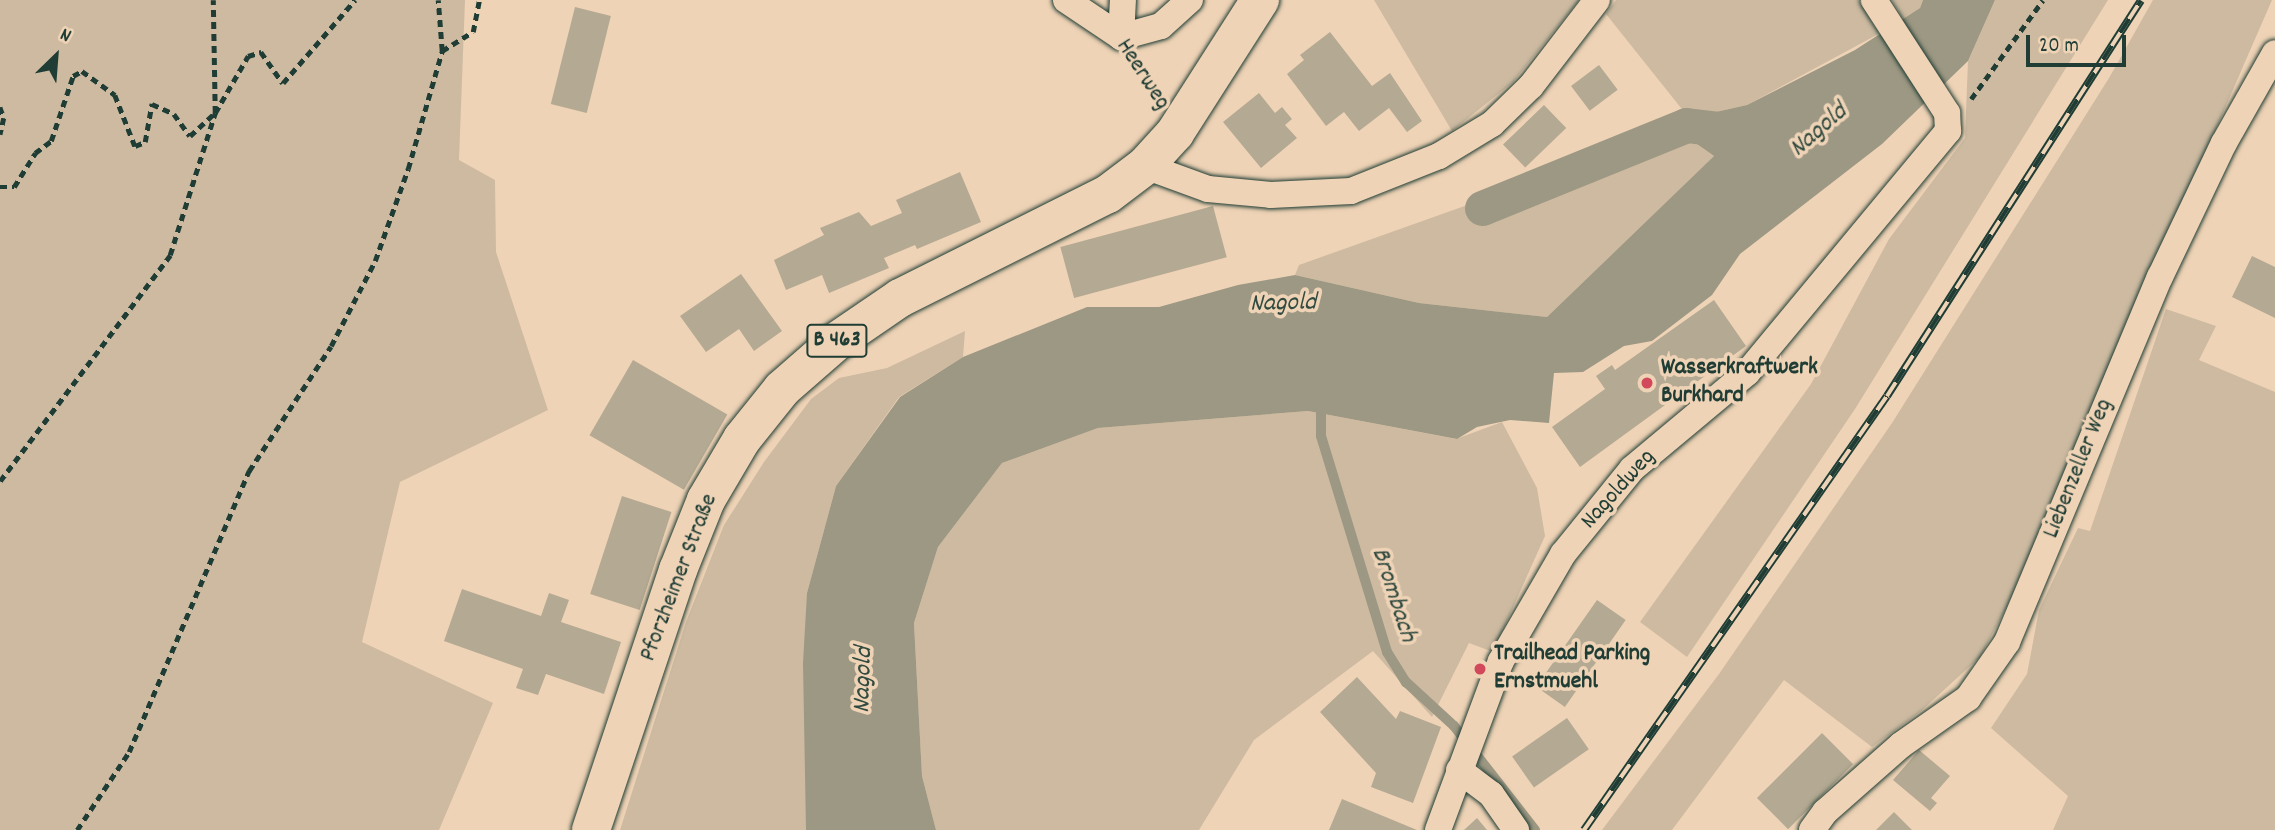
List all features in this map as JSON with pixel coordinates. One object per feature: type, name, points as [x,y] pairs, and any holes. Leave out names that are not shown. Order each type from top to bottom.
[{"type":"main road","name":"Pforzheimer Straße","points":[[591,830],[678,570],[706,500],[742,439],[782,389],[837,341],[900,298],[1108,194],[1145,166],[1175,134],[1260,0]]},
{"type":"street","name":"Heerweg","points":[[1066,0],[1121,37]]},
{"type":"street","points":[[1123,0],[1121,37],[1161,26],[1190,0]]},
{"type":"street","points":[[1145,166],[1208,189],[1271,195],[1351,191],[1440,156],[1492,124],[1531,86],[1597,0]]},
{"type":"street","points":[[1874,0],[1947,122]]},
{"type":"street","name":"Liebenzeller Weg","points":[[1812,830],[1825,812],[1901,745],[1968,698],[2007,642],[2160,276],[2224,143],[2275,53]]},
{"type":"street","name":"Nagoldweg","points":[[1438,830],[1501,661],[1563,554],[1632,469],[1747,373],[1947,122]]},
{"type":"street","points":[[1461,765],[1491,794],[1516,830]]},
{"type":"path","points":[[0,187],[14,187],[35,153],[51,141],[73,76],[82,71],[115,95],[135,146],[145,142],[152,104],[174,114],[190,136],[215,113],[213,0]]},
{"type":"path","points":[[0,481],[170,255],[215,113],[248,56],[261,52],[283,83],[355,0]]},
{"type":"path","points":[[77,830],[129,752],[249,471],[331,346],[375,261],[408,169],[442,51],[438,0]]},
{"type":"path","points":[[442,51],[473,32],[479,0]]},
{"type":"path","points":[[1947,122],[2043,0]]},
{"type":"path","name":"Heerweg","points":[[1121,37],[1162,99],[1175,134]]},
{"type":"path","points":[[0,107],[4,118],[0,135]]},
{"type":"shaded area","points":[[0,0],[465,0],[459,160],[495,180],[496,252],[548,410],[400,482],[362,642],[493,703],[439,830],[0,830]]},
{"type":"shaded area","points":[[1374,0],[1579,0],[1513,82],[1452,131]]},
{"type":"shaded area","points":[[1616,0],[1858,0],[1884,31],[1747,105],[1689,118],[1606,14]]},
{"type":"shaded area","points":[[1892,0],[1923,0],[1920,8],[1903,19]]},
{"type":"shaded area","points":[[1995,0],[2108,0],[1855,409],[1687,657],[1640,622],[1811,384],[1889,239],[1965,138],[1968,61]]},
{"type":"shaded area","points":[[2153,0],[2272,0],[2013,595],[1980,657],[1921,711],[1872,747],[1784,680],[1672,830],[1602,830],[1719,674],[1892,423],[2109,78]]},
{"type":"shaded area","points":[[1687,137],[1714,156],[1547,317],[1419,303],[1295,275],[1299,265],[1473,203],[1485,217]]},
{"type":"shaded area","points":[[2166,309],[2216,326],[2199,360],[2275,392],[2275,830],[2053,830],[2068,796],[1991,728],[2027,674],[2039,610],[2078,528],[2090,531]]},
{"type":"shaded area","points":[[965,331],[963,357],[899,397],[836,486],[807,593],[806,830],[620,830],[686,622],[724,525],[764,462],[811,399],[839,378],[887,368]]},
{"type":"shaded area","points":[[1308,411],[1456,439],[1502,422],[1537,488],[1545,536],[1493,652],[1469,643],[1432,717],[1373,651],[1254,740],[1199,830],[936,830],[922,776],[914,623],[938,547],[1002,463],[1098,428]]},
{"type":"water","name":"Nagold","points":[[1923,0],[1995,0],[1968,61],[1882,144],[1740,254],[1712,295],[1652,341],[1624,346],[1583,372],[1554,373],[1549,423],[1510,420],[1477,427],[1457,439],[1308,411],[1098,428],[1002,463],[938,547],[914,623],[922,776],[936,830],[806,830],[803,663],[807,593],[836,486],[900,397],[963,357],[1087,307],[1159,307],[1238,285],[1295,275],[1419,303],[1547,317],[1714,156],[1687,137],[1689,118],[1747,105],[1855,50],[1920,8]]},
{"type":"building","points":[[575,7],[611,16],[587,113],[551,104]]},
{"type":"building","points":[[1330,32],[1372,86],[1390,73],[1422,121],[1407,132],[1389,108],[1359,131],[1344,112],[1326,126],[1287,74],[1304,60],[1300,55]]},
{"type":"building","points":[[1599,65],[1618,90],[1590,111],[1571,86]]},
{"type":"building","points":[[1259,93],[1275,113],[1282,107],[1292,119],[1285,125],[1297,138],[1261,168],[1223,122]]},
{"type":"building","points":[[1544,105],[1566,128],[1525,168],[1503,145]]},
{"type":"building","points":[[960,172],[981,222],[917,249],[915,245],[884,258],[889,268],[829,293],[822,275],[786,290],[774,260],[824,235],[820,228],[859,212],[871,226],[902,213],[896,200]]},
{"type":"building","points":[[1213,206],[1227,257],[1074,298],[1060,247]]},
{"type":"building","points":[[2252,256],[2275,267],[2275,318],[2232,297]]},
{"type":"building","points":[[741,274],[782,331],[754,351],[739,329],[706,352],[680,316]]},
{"type":"building","name":"Wasserkraftwerk Burkhard","points":[[1714,300],[1746,346],[1580,467],[1552,427],[1605,389],[1596,376],[1612,365],[1615,370]]},
{"type":"building","points":[[633,360],[727,415],[684,490],[590,435]]},
{"type":"building","points":[[622,496],[671,512],[640,610],[590,594]]},
{"type":"building","points":[[462,589],[541,616],[549,593],[569,600],[561,622],[621,642],[604,694],[546,674],[538,695],[516,688],[523,669],[444,641]]},
{"type":"building","points":[[1597,600],[1626,620],[1565,707],[1536,687]]},
{"type":"building","points":[[1357,677],[1396,719],[1400,711],[1441,727],[1413,803],[1371,787],[1376,773],[1320,712]]},
{"type":"building","points":[[1567,718],[1589,749],[1534,788],[1512,756]]},
{"type":"building","points":[[1822,733],[1853,764],[1788,829],[1757,798]]},
{"type":"building","points":[[1919,750],[1950,776],[1931,798],[1937,803],[1930,811],[1893,780]]},
{"type":"building","points":[[1342,799],[1417,830],[1329,830]]},
{"type":"building","points":[[1894,812],[1912,830],[1876,830]]},
{"type":"building","points":[[1477,818],[1487,830],[1464,830]]},
{"type":"waterway","points":[[1482,208],[1686,125],[1735,131]]},
{"type":"waterway","name":"Brombach","points":[[1321,402],[1321,436],[1387,652],[1406,682],[1454,726],[1535,830]]},
{"type":"railway","points":[[1584,830],[1887,396],[2141,0]]},
{"type":"place","name":"Wasserkraftwerk Burkhard","points":[[1647,383]]},
{"type":"place","name":"Trailhead Parking Ernstmuehl","points":[[1480,669]]}]
